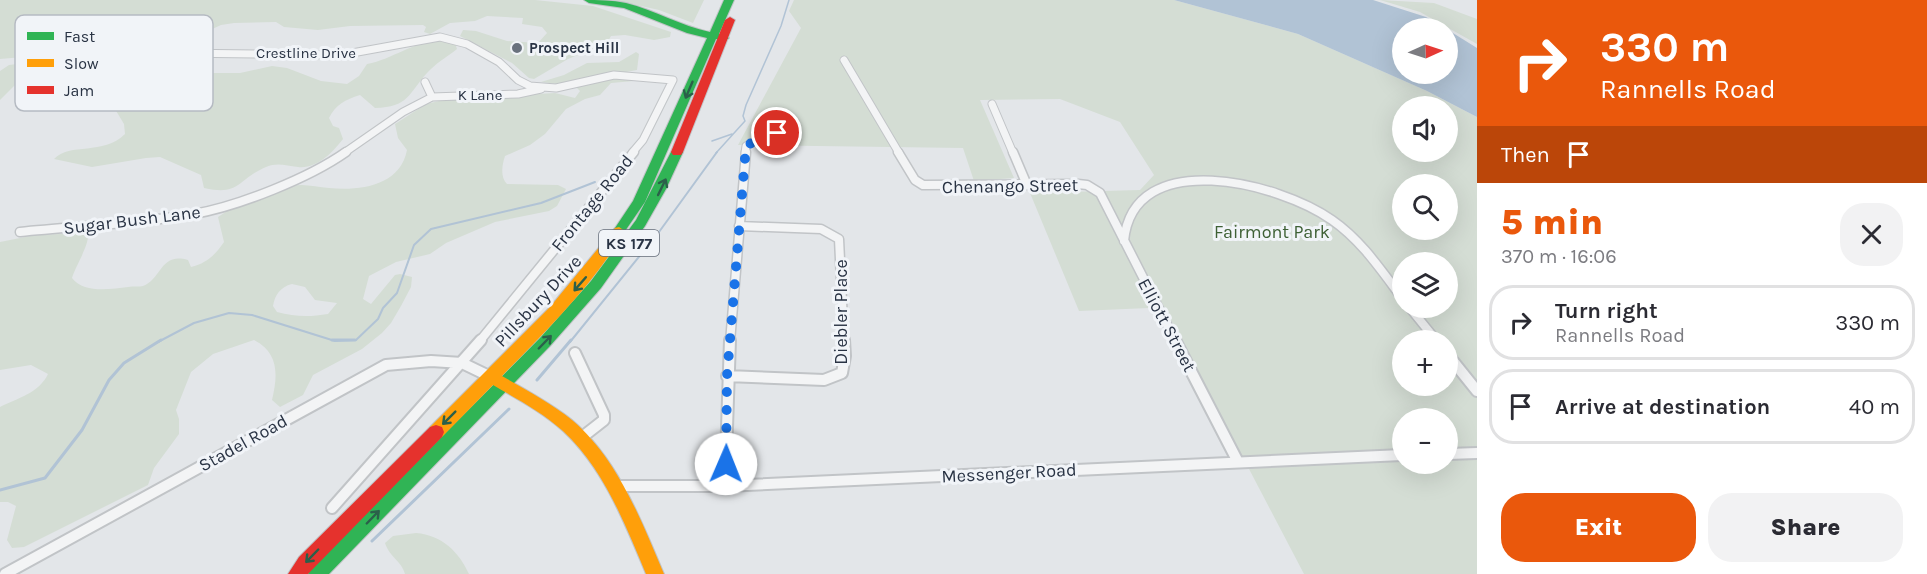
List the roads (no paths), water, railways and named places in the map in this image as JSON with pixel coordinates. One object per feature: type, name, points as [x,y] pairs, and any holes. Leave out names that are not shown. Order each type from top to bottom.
[{"type":"main road","points":[[589,0],[626,6],[690,31],[718,37]]},
{"type":"main road","name":"Pillsbury Drive","points":[[317,574],[578,308],[627,247],[663,187],[732,3]]},
{"type":"main road","name":"Pillsbury Drive","points":[[297,574],[305,563],[568,298],[595,266],[639,202],[718,37]]},
{"type":"main road","points":[[491,377],[551,413],[581,438],[615,486],[655,574]]},
{"type":"street","name":"Crestline Drive","points":[[213,53],[341,55],[440,37],[466,44],[499,62],[518,80],[530,86],[556,88],[614,75],[674,80]]},
{"type":"street","name":"Chenango Street","points":[[844,60],[915,180],[923,185],[1078,184],[1096,189]]},
{"type":"street","name":"Frontage Road","points":[[332,508],[462,363],[643,140],[674,80]]},
{"type":"street","name":"K Lane","points":[[425,82],[432,97],[518,94],[543,88]]},
{"type":"street","name":"Sugar Bush Lane","points":[[20,232],[195,214],[245,199],[300,178],[331,162],[403,112],[432,97]]},
{"type":"street","points":[[992,104],[1027,185]]},
{"type":"street","points":[[725,486],[727,376],[746,146],[764,136],[796,130]]},
{"type":"street","points":[[1124,243],[1126,223],[1134,207],[1151,193],[1193,182],[1238,183],[1262,187],[1306,204],[1339,225],[1361,245],[1392,285]]},
{"type":"street","name":"Elliott Street","points":[[1096,189],[1104,199],[1124,243],[1238,462]]},
{"type":"street","name":"Diebler Place","points":[[727,376],[824,380],[842,373],[845,356],[839,238],[821,229],[739,226]]},
{"type":"street","points":[[1418,318],[1428,330]]},
{"type":"street","points":[[575,353],[604,415],[601,424],[581,438]]},
{"type":"street","name":"Stadel Road","points":[[5,574],[386,364],[431,361],[462,363],[491,377]]},
{"type":"street","points":[[1458,367],[1477,391]]},
{"type":"street","points":[[1458,454],[1477,453]]},
{"type":"street","name":"Messenger Road","points":[[615,486],[725,486],[1392,455]]},
{"type":"water","points":[[1174,0],[1373,0],[1428,18],[1392,18],[1392,76],[1298,34]]},
{"type":"water","points":[[1458,36],[1477,48],[1477,117],[1458,107],[1458,96],[1437,96],[1411,84],[1458,84]]},
{"type":"waterway","points":[[716,153],[745,121],[743,116],[746,105],[781,26],[789,0]]},
{"type":"waterway","points":[[712,141],[732,134]]},
{"type":"waterway","points":[[570,342],[659,232],[717,152]]},
{"type":"waterway","points":[[158,342],[194,323],[229,313],[252,315],[335,341],[356,340],[378,319],[383,308],[397,293],[414,245],[431,229],[541,203],[595,182]]},
{"type":"waterway","points":[[0,490],[45,478],[82,430],[109,380],[124,363],[161,340]]},
{"type":"waterway","points":[[332,340],[355,340]]},
{"type":"waterway","points":[[537,380],[571,340]]},
{"type":"waterway","points":[[372,541],[509,409]]},
{"type":"place","name":"Prospect Hill","points":[[517,48]]},
{"type":"park label","name":"Fairmont Park","points":[[1272,232]]}]
